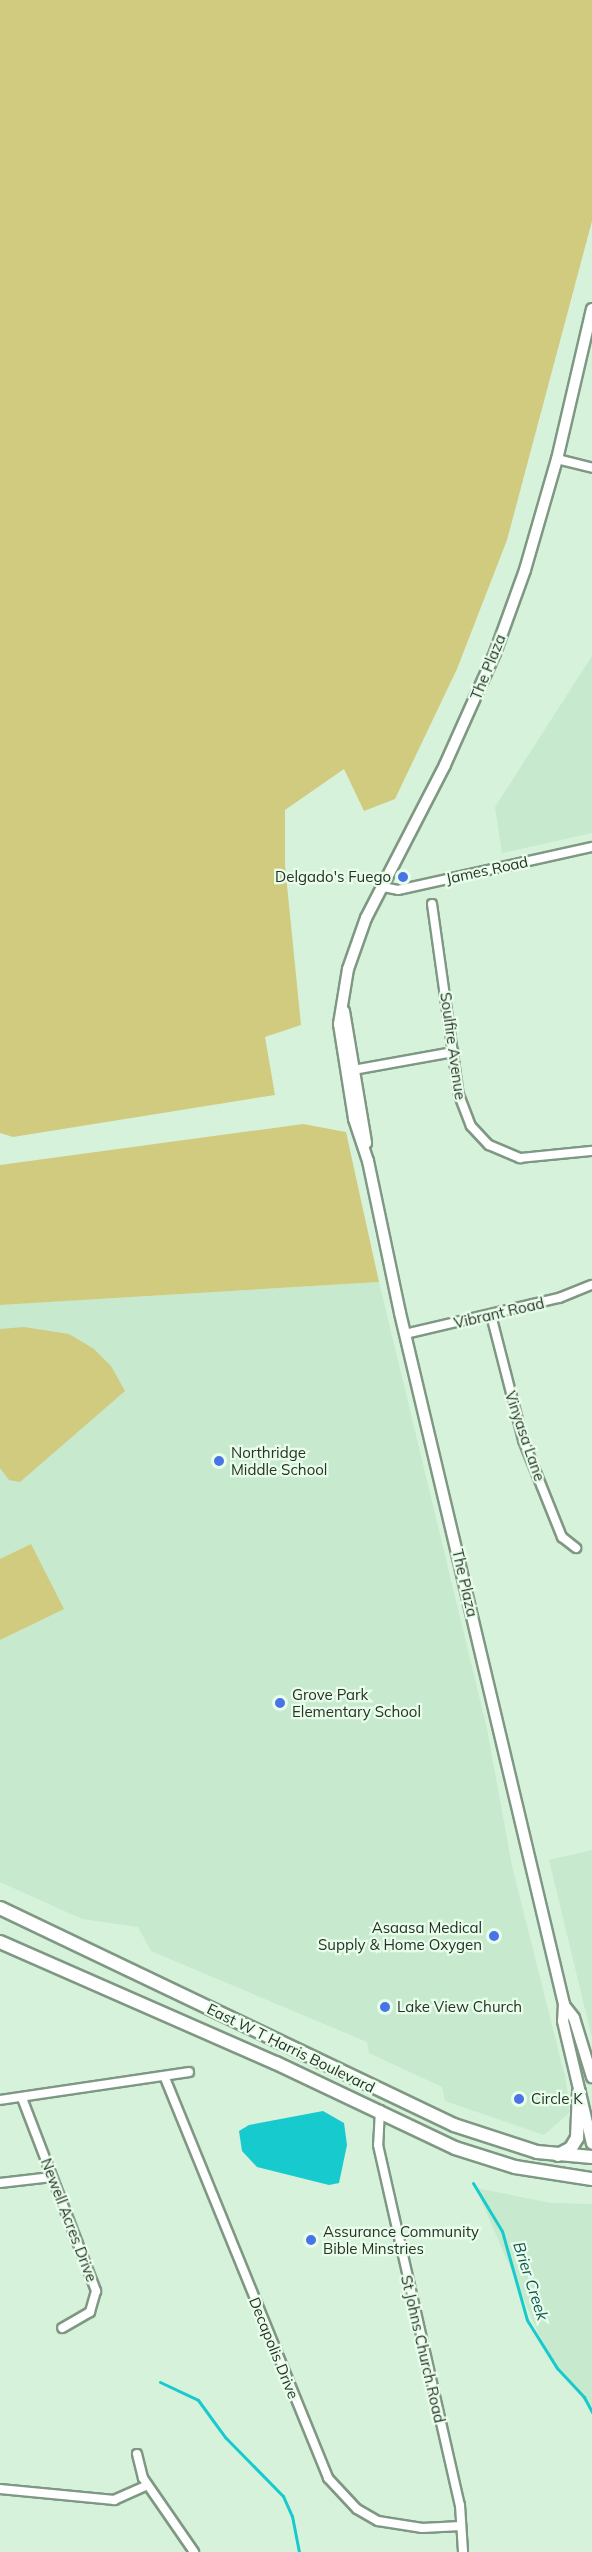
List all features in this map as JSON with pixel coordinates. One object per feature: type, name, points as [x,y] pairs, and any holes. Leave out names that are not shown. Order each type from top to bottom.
[{"type":"main road","name":"East W T Harris Boulevard","points":[[0,1908],[446,2122],[504,2143],[558,2155],[592,2157]]},
{"type":"main road","name":"East W T Harris Boulevard","points":[[0,1942],[380,2110],[455,2148],[497,2162],[592,2179]]},
{"type":"main road","points":[[558,2155],[571,2148],[577,2138],[579,2092]]},
{"type":"street","name":"The Plaza","points":[[592,309],[537,533],[495,653],[445,765],[353,952],[339,1024],[344,1071],[368,1161],[405,1334],[564,2004],[563,2021],[592,2144]]},
{"type":"street","points":[[557,459],[592,468]]},
{"type":"street","name":"James Road","points":[[383,887],[398,890],[592,847]]},
{"type":"street","name":"Soulfire Avenue","points":[[432,904],[453,1052],[464,1111],[471,1126],[489,1144],[504,1153],[529,1158],[592,1151]]},
{"type":"street","name":"The Plaza","points":[[343,1008],[353,1070],[364,1117],[368,1161]]},
{"type":"street","points":[[353,1070],[453,1052]]},
{"type":"street","name":"Vibrant Road","points":[[405,1334],[570,1295],[592,1285]]},
{"type":"street","name":"Vinyasa Lane","points":[[491,1315],[523,1440],[562,1537],[576,1548]]},
{"type":"street","name":"The Plaza","points":[[564,2004],[574,2018],[592,2077]]},
{"type":"street","points":[[0,2100],[165,2078],[189,2072]]},
{"type":"street","name":"Decapolis Drive","points":[[165,2078],[328,2478],[357,2509],[378,2521],[422,2528],[461,2526]]},
{"type":"street","name":"Newell Acres Drive","points":[[22,2098],[96,2291],[90,2312],[62,2328]]},
{"type":"street","name":"St Johns Church Road","points":[[380,2110],[378,2145],[460,2505],[463,2552]]},
{"type":"street","points":[[0,2183],[52,2177]]},
{"type":"street","points":[[137,2454],[147,2485],[194,2552]]},
{"type":"street","points":[[0,2490],[114,2500],[147,2485]]},
{"type":"shaded area","points":[[0,0],[592,0],[592,221],[507,540],[457,669],[395,799],[364,811],[344,769],[285,810],[285,865],[301,1025],[265,1037],[275,1095],[13,1137],[0,1133]]},
{"type":"shaded area","points":[[592,656],[592,833],[502,853],[495,807]]},
{"type":"shaded area","points":[[303,1124],[346,1132],[379,1282],[0,1305],[0,1165]]},
{"type":"shaded area","points":[[379,1282],[487,1729],[512,1866],[566,2081],[570,2112],[544,2135],[445,2101],[442,2087],[369,2053],[367,2042],[151,1951],[138,1927],[82,1919],[0,1882],[0,1305]]},
{"type":"shaded area","points":[[24,1327],[69,1334],[94,1349],[111,1366],[125,1391],[20,1482],[9,1480],[0,1468],[0,1329]]},
{"type":"shaded area","points":[[31,1544],[64,1609],[0,1640],[0,1559]]},
{"type":"shaded area","points":[[592,1850],[592,2038],[549,1860]]},
{"type":"shaded area","points":[[476,2188],[551,2203],[592,2204],[592,2411],[546,2351]]},
{"type":"water","points":[[323,2111],[344,2123],[347,2145],[339,2183],[329,2185],[257,2167],[242,2151],[239,2131],[249,2125]]},
{"type":"waterway","name":"Brier Creek","points":[[473,2183],[502,2231],[527,2320],[557,2368],[584,2397],[592,2412]]},
{"type":"waterway","points":[[160,2382],[198,2400],[225,2437],[283,2496],[292,2516],[299,2552]]},
{"type":"place","name":"Delgado's Fuego","points":[[403,877]]},
{"type":"place","name":"Northridge Middle School","points":[[219,1461]]},
{"type":"place","name":"Grove Park Elementary School","points":[[280,1703]]},
{"type":"place","name":"Asaasa Medical Supply & Home Oxygen","points":[[494,1936]]},
{"type":"place","name":"Lake View Church","points":[[385,2007]]},
{"type":"place","name":"Circle K","points":[[519,2099]]},
{"type":"place","name":"Assurance Community Bible Minstries","points":[[311,2240]]}]
